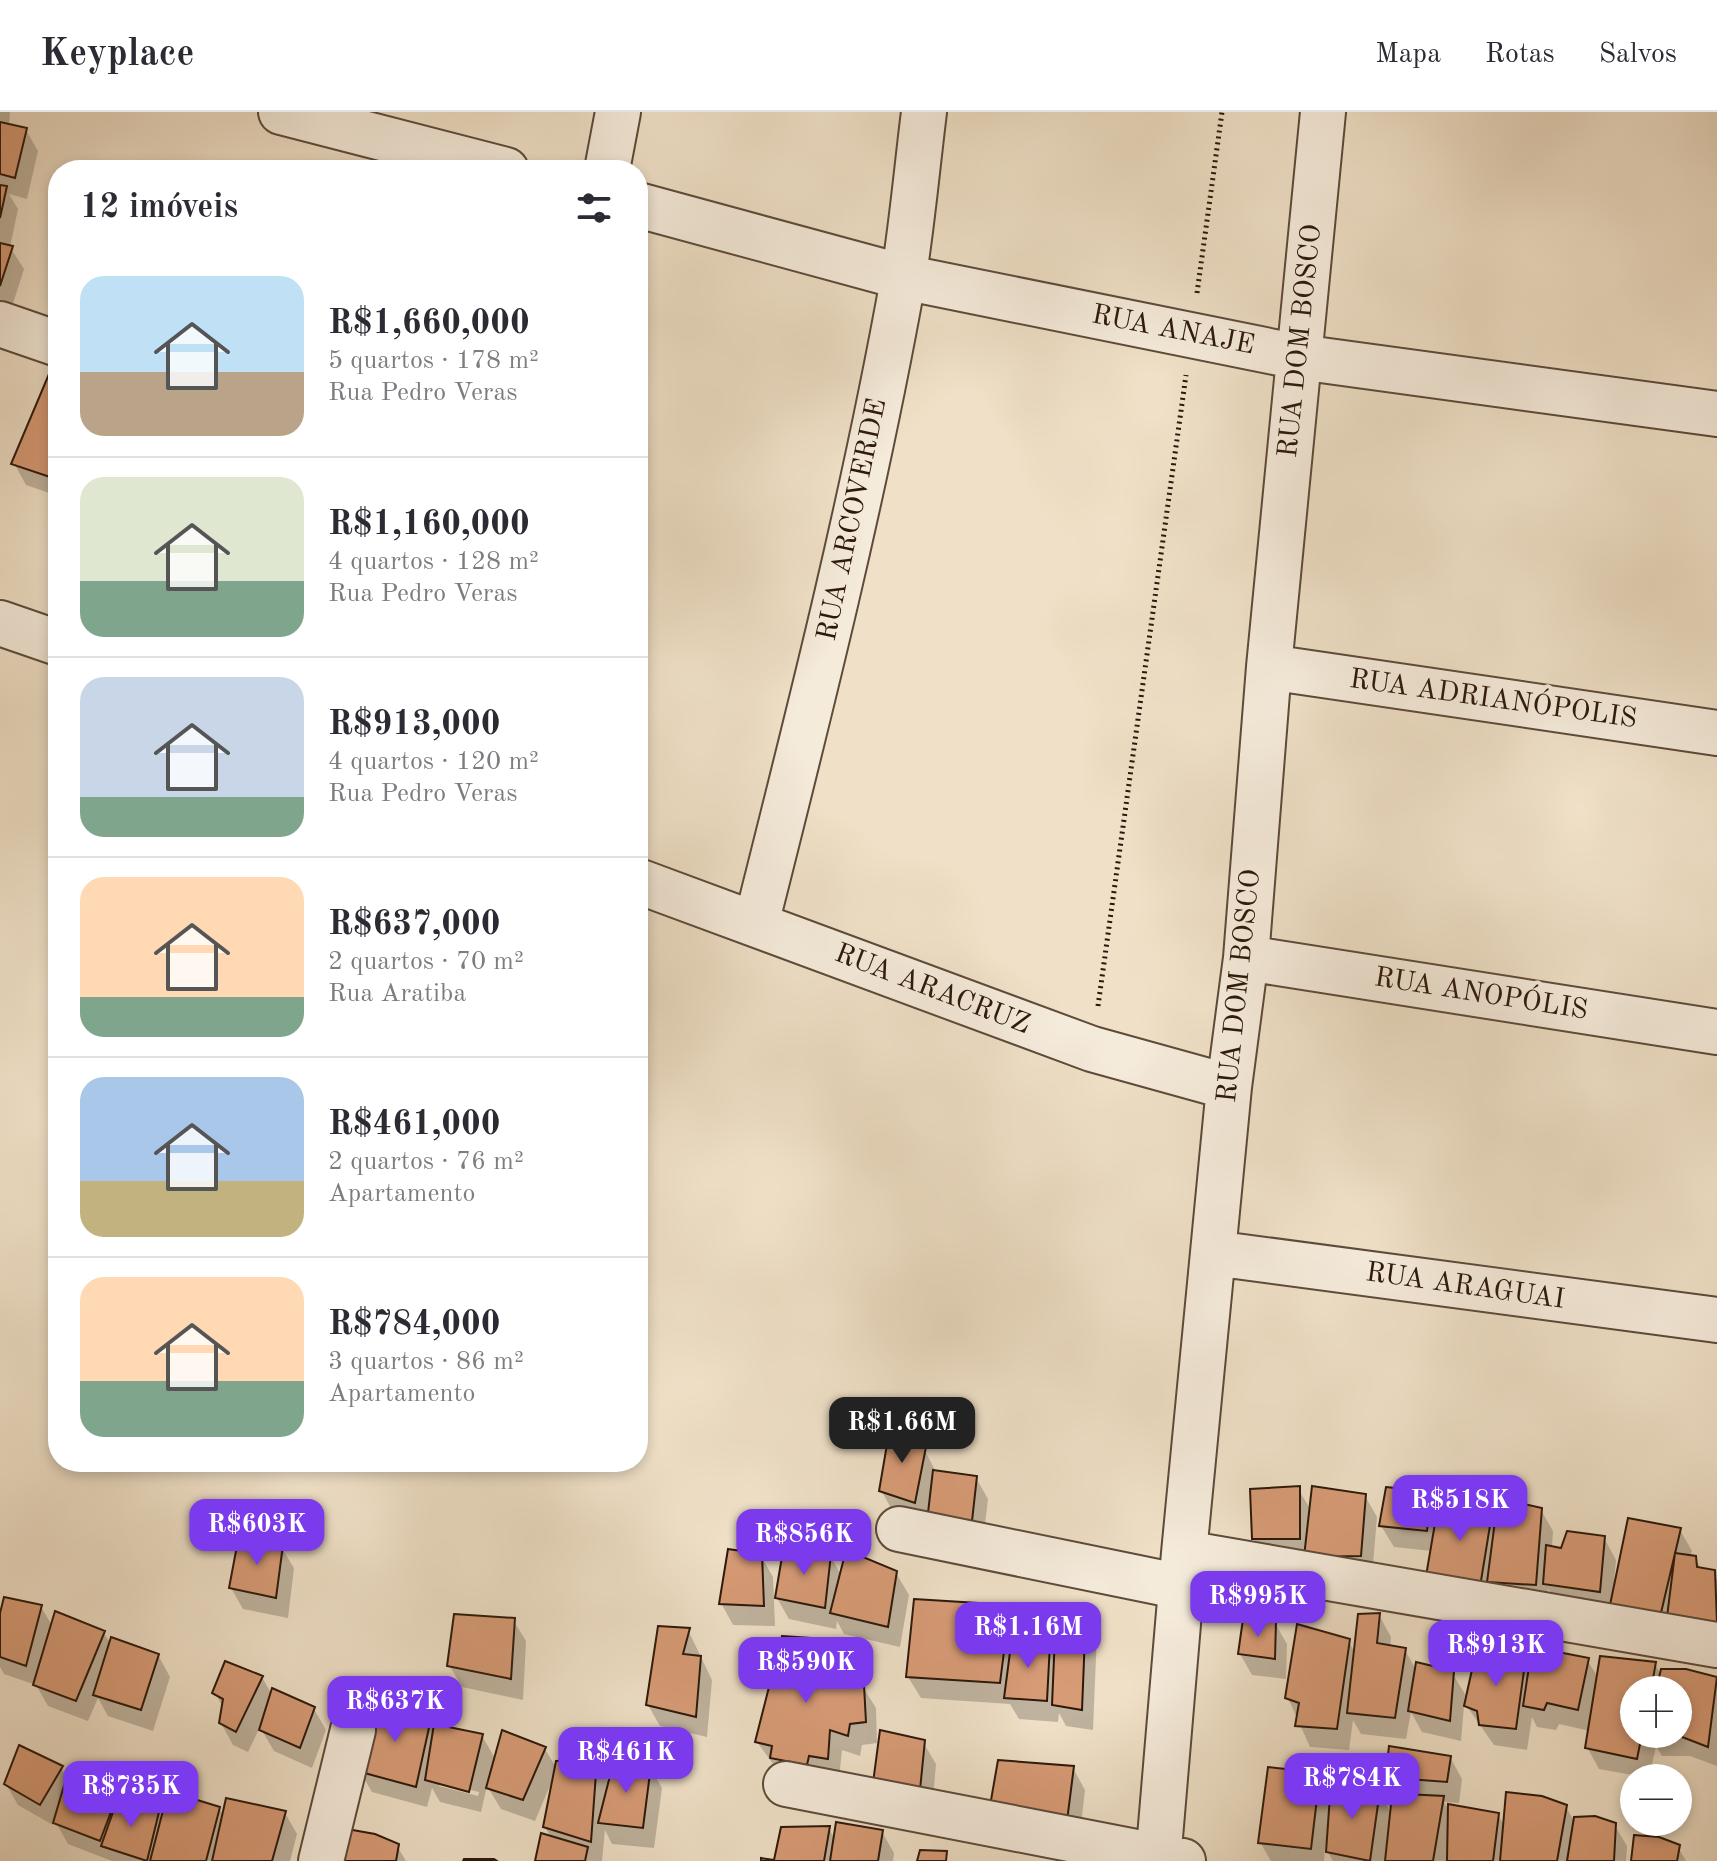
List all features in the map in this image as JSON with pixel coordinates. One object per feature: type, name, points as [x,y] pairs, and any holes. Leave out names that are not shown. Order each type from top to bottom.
[{"type":"street","points":[[281,112],[467,160]]},
{"type":"street","points":[[609,160],[618,112]]},
{"type":"street","name":"RUA ARCOVERDE","points":[[756,924],[825,646],[903,277],[924,112]]},
{"type":"street","name":"RUA DOM BOSCO","points":[[1166,1860],[1183,1570],[1229,1087],[1246,958],[1269,667],[1323,112]]},
{"type":"street","name":"RUA ANAJE","points":[[648,208],[903,277],[1299,357],[1717,414]]},
{"type":"street","points":[[0,324],[48,341]]},
{"type":"street","points":[[0,623],[48,640]]},
{"type":"street","name":"RUA ADRIANÓPOLIS","points":[[1269,667],[1717,733]]},
{"type":"street","name":"RUA ARACRUZ","points":[[648,885],[1092,1049],[1229,1087]]},
{"type":"street","name":"RUA ANOPÓLIS","points":[[1246,958],[1717,1032]]},
{"type":"street","name":"RUA ARAGUAI","points":[[1213,1253],[1717,1320]]},
{"type":"street","points":[[899,1529],[1717,1645]]},
{"type":"street","points":[[321,1861],[353,1730]]},
{"type":"street","points":[[786,1784],[1166,1860]]},
{"type":"path","points":[[1092,1049],[1222,112]]},
{"type":"building","points":[[0,122],[27,128],[15,178],[0,174]]},
{"type":"building","points":[[0,185],[7,186],[0,218]]},
{"type":"building","points":[[0,243],[13,246],[0,286]]},
{"type":"building","points":[[48,376],[48,476],[11,464]]},
{"type":"building","points":[[891,1421],[907,1426],[908,1441],[926,1447],[915,1503],[879,1491]]},
{"type":"building","points":[[933,1470],[977,1476],[972,1521],[928,1513]]},
{"type":"building","points":[[1300,1486],[1300,1539],[1252,1539],[1250,1489]]},
{"type":"building","points":[[1312,1486],[1366,1494],[1361,1556],[1304,1557]]},
{"type":"building","points":[[1386,1487],[1431,1492],[1427,1531],[1379,1526]]},
{"type":"building","points":[[1498,1498],[1542,1508],[1536,1585],[1487,1582]]},
{"type":"building","points":[[1439,1500],[1493,1507],[1480,1587],[1426,1576]]},
{"type":"building","points":[[1628,1518],[1681,1528],[1660,1617],[1610,1605]]},
{"type":"building","points":[[1567,1531],[1605,1536],[1600,1592],[1543,1584],[1546,1545],[1561,1548]]},
{"type":"building","points":[[239,1535],[283,1545],[276,1598],[229,1588]]},
{"type":"building","points":[[784,1545],[831,1554],[825,1608],[775,1598]]},
{"type":"building","points":[[728,1549],[762,1554],[764,1606],[719,1604]]},
{"type":"building","points":[[846,1550],[897,1571],[888,1627],[830,1613]]},
{"type":"building","points":[[1675,1553],[1696,1556],[1697,1567],[1715,1570],[1717,1624],[1667,1617]]},
{"type":"building","points":[[4,1597],[42,1605],[26,1666],[0,1657],[0,1613]]},
{"type":"building","points":[[914,1599],[1010,1605],[1000,1683],[906,1677]]},
{"type":"building","points":[[1086,1610],[1082,1710],[1052,1705],[1056,1612]]},
{"type":"building","points":[[55,1611],[105,1631],[76,1701],[33,1685]]},
{"type":"building","points":[[1380,1613],[1377,1643],[1406,1648],[1395,1718],[1347,1713],[1358,1614]]},
{"type":"building","points":[[454,1614],[515,1618],[511,1679],[447,1666]]},
{"type":"building","points":[[1243,1619],[1276,1621],[1275,1659],[1238,1654]]},
{"type":"building","points":[[1297,1624],[1350,1639],[1337,1729],[1295,1726],[1299,1703],[1285,1698]]},
{"type":"building","points":[[658,1626],[690,1628],[683,1654],[701,1656],[696,1717],[646,1705]]},
{"type":"building","points":[[782,1636],[825,1639],[818,1688],[864,1685],[866,1722],[850,1724],[848,1736],[830,1730],[828,1759],[809,1756],[807,1765],[770,1758],[772,1746],[755,1742]]},
{"type":"building","points":[[111,1637],[159,1654],[141,1710],[93,1695]]},
{"type":"building","points":[[1012,1637],[1050,1643],[1047,1701],[1004,1698]]},
{"type":"building","points":[[1477,1647],[1526,1656],[1516,1729],[1479,1725],[1477,1711],[1464,1706]]},
{"type":"building","points":[[1532,1647],[1589,1658],[1578,1710],[1547,1703],[1544,1710],[1523,1706]]},
{"type":"building","points":[[1600,1656],[1656,1662],[1654,1676],[1620,1676],[1620,1748],[1639,1748],[1637,1759],[1585,1748]]},
{"type":"building","points":[[225,1661],[263,1676],[236,1732],[219,1723],[223,1699],[212,1693]]},
{"type":"building","points":[[1416,1662],[1454,1671],[1450,1721],[1408,1711]]},
{"type":"building","points":[[1661,1669],[1686,1669],[1717,1677],[1708,1747],[1692,1741],[1692,1676],[1659,1676]]},
{"type":"building","points":[[272,1688],[315,1707],[300,1748],[259,1730]]},
{"type":"building","points":[[375,1702],[432,1714],[416,1787],[357,1771]]},
{"type":"building","points":[[434,1724],[483,1734],[469,1792],[425,1780]]},
{"type":"building","points":[[502,1730],[546,1747],[523,1800],[486,1788]]},
{"type":"building","points":[[880,1730],[925,1740],[920,1790],[873,1783]]},
{"type":"building","points":[[19,1745],[63,1766],[40,1805],[4,1784]]},
{"type":"building","points":[[1389,1746],[1451,1756],[1447,1782],[1408,1779],[1405,1794],[1444,1796],[1433,1861],[1385,1861],[1392,1795],[1384,1791]]},
{"type":"building","points":[[597,1759],[591,1842],[543,1827],[556,1761]]},
{"type":"building","points":[[614,1760],[651,1765],[643,1828],[598,1823]]},
{"type":"building","points":[[998,1760],[1074,1766],[1067,1821],[990,1806]]},
{"type":"building","points":[[1268,1767],[1320,1773],[1311,1849],[1258,1843]]},
{"type":"building","points":[[68,1772],[118,1793],[100,1841],[53,1823]]},
{"type":"building","points":[[1331,1782],[1380,1790],[1370,1861],[1326,1852]]},
{"type":"building","points":[[168,1791],[220,1807],[206,1861],[150,1861]]},
{"type":"building","points":[[1506,1792],[1542,1796],[1567,1805],[1557,1861],[1500,1861]]},
{"type":"building","points":[[119,1795],[159,1812],[147,1861],[101,1846]]},
{"type":"building","points":[[226,1798],[286,1811],[272,1861],[212,1861]]},
{"type":"building","points":[[1448,1804],[1499,1813],[1493,1861],[1447,1861]]},
{"type":"building","points":[[1595,1816],[1616,1823],[1614,1861],[1567,1861],[1574,1817]]},
{"type":"building","points":[[836,1822],[883,1830],[878,1861],[830,1861]]},
{"type":"building","points":[[830,1826],[824,1861],[761,1861],[761,1858],[774,1860],[781,1827]]},
{"type":"building","points":[[347,1829],[375,1834],[399,1844],[396,1861],[340,1861]]},
{"type":"building","points":[[541,1833],[588,1847],[585,1861],[535,1861]]},
{"type":"building","points":[[1634,1836],[1659,1837],[1680,1845],[1677,1861],[1631,1861]]},
{"type":"building","points":[[920,1850],[947,1851],[946,1861],[917,1861]]},
{"type":"building","points":[[494,1859],[497,1861],[463,1861]]}]
